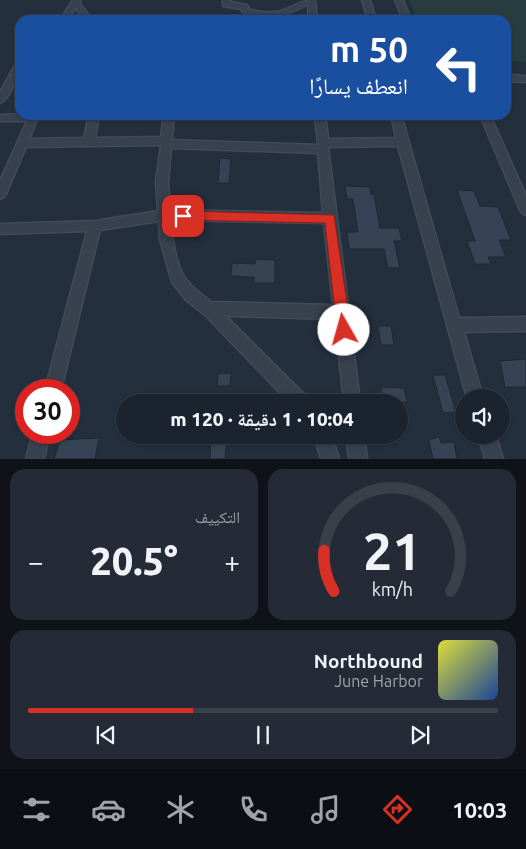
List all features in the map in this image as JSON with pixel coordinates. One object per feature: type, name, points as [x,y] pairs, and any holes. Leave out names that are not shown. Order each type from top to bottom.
[{"type":"street","points":[[227,0],[226,4],[244,7],[247,12],[259,15]]},
{"type":"street","points":[[271,15],[286,13],[310,0],[312,15]]},
{"type":"street","points":[[366,0],[370,15]]},
{"type":"street","points":[[399,0],[405,15]]},
{"type":"street","points":[[67,15],[76,2],[85,15]]},
{"type":"street","points":[[0,100],[15,73]]},
{"type":"street","points":[[511,78],[526,79]]},
{"type":"street","points":[[0,118],[15,117]]},
{"type":"street","points":[[0,194],[32,120]]},
{"type":"street","points":[[89,142],[93,120]]},
{"type":"street","points":[[169,120],[162,182],[166,239],[177,278],[191,295],[209,309],[292,394]]},
{"type":"street","points":[[320,120],[351,394]]},
{"type":"street","points":[[397,120],[472,389]]},
{"type":"street","points":[[487,120],[526,210]]},
{"type":"street","points":[[22,143],[167,142],[322,146],[402,142]]},
{"type":"street","points":[[0,229],[95,226],[165,215],[330,218]]},
{"type":"street","points":[[57,379],[95,226]]},
{"type":"street","points":[[209,309],[342,312]]},
{"type":"street","points":[[454,325],[526,324]]},
{"type":"street","points":[[35,459],[39,444]]},
{"type":"street","points":[[326,444],[330,459]]},
{"type":"street","points":[[356,444],[358,459]]},
{"type":"street","points":[[489,444],[494,459]]},
{"type":"green space","points":[[409,0],[526,0],[526,62],[511,60],[511,15],[415,15]]},
{"type":"building","points":[[220,158],[231,159],[229,183],[218,183]]},
{"type":"building","points":[[345,186],[370,187],[371,195],[374,195],[380,228],[399,228],[402,241],[394,241],[400,268],[388,268],[384,249],[349,249],[347,232],[358,232],[353,199],[347,199]]},
{"type":"building","points":[[457,190],[474,191],[480,206],[498,207],[511,240],[499,240],[506,257],[488,257],[491,264],[475,264],[467,241],[475,241]]},
{"type":"building","points":[[256,259],[275,260],[275,283],[254,283],[254,277],[231,276],[232,263],[255,264]]},
{"type":"building","points":[[378,326],[391,326],[394,345],[381,345]]},
{"type":"building","points":[[526,359],[526,387],[505,387],[500,361]]},
{"type":"building","points":[[231,373],[230,386],[217,386],[218,374]]},
{"type":"building","points":[[433,375],[445,375],[455,409],[455,412],[443,413]]},
{"type":"building","points":[[381,387],[404,388],[405,394],[382,394]]},
{"type":"building","points":[[439,437],[441,443],[454,442],[457,459],[433,459],[429,440]]},
{"type":"building","points":[[99,438],[95,459],[54,459],[59,444],[80,444],[80,439]]},
{"type":"building","points":[[211,444],[229,444],[229,446],[226,446],[225,459],[210,459]]},
{"type":"route","points":[[183,216],[330,218],[344,330]]}]
